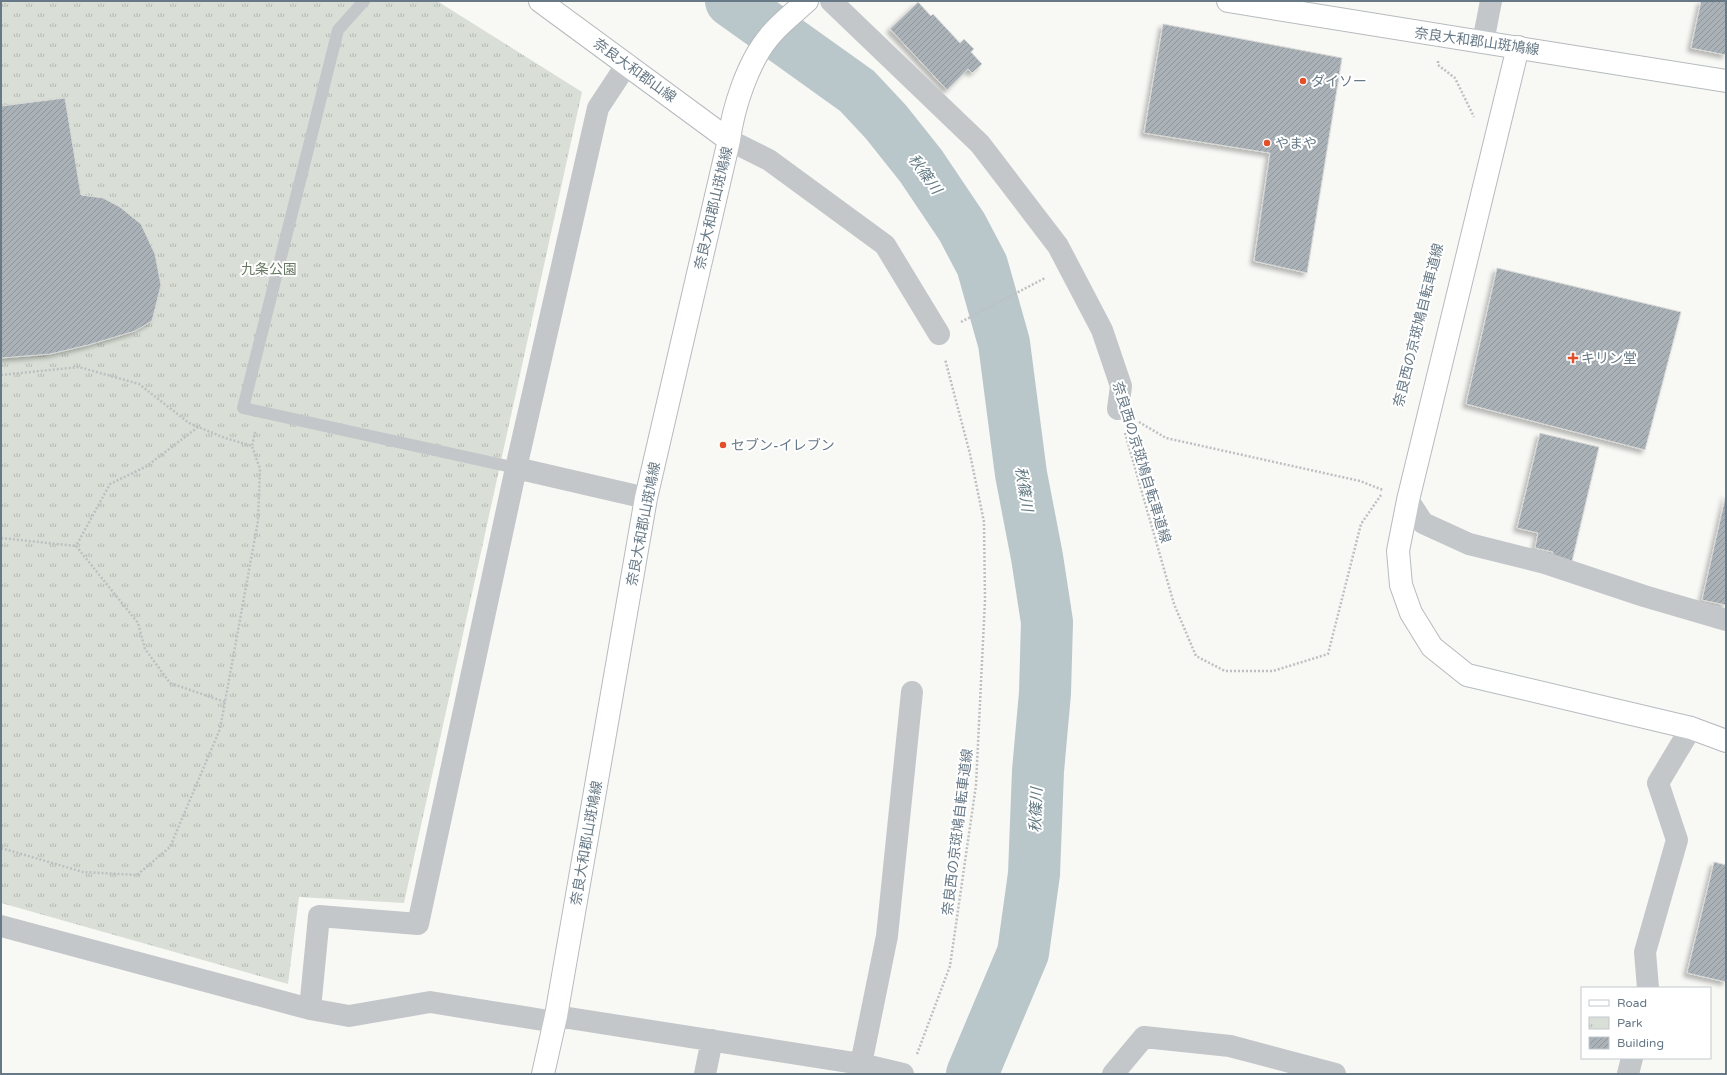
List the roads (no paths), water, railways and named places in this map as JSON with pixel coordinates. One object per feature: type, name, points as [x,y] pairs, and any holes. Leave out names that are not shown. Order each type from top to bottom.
[{"type":"main road","name":"奈良大和郡山線","points":[[540,1],[627,64],[730,130]]},
{"type":"main road","name":"奈良大和郡山斑鳩線","points":[[1228,1],[1443,37],[1518,47],[1726,81]]},
{"type":"main road","name":"奈良大和郡山斑鳩線","points":[[543,1074],[555,1019],[646,498],[730,130],[757,54],[769,36],[806,2]]},
{"type":"main road","points":[[1518,47],[1408,500],[1398,551],[1401,585],[1411,613],[1432,646],[1467,675],[1691,728],[1726,741]]},
{"type":"street","points":[[831,1],[980,144],[1058,246],[1102,330],[1121,386],[1118,409]]},
{"type":"street","points":[[1483,42],[1491,1]]},
{"type":"street","points":[[310,1009],[319,916],[418,924],[516,468],[598,108],[627,64]]},
{"type":"street","points":[[730,130],[885,245],[939,334]]},
{"type":"street","points":[[516,468],[646,498]]},
{"type":"street","points":[[1408,500],[1423,523],[1469,544],[1545,563],[1644,596],[1726,620]]},
{"type":"street","points":[[860,1064],[887,936],[912,692]]},
{"type":"street","points":[[1648,987],[1645,952],[1677,840],[1658,783],[1691,728]]},
{"type":"street","points":[[1,926],[310,1009],[349,1016],[430,1002],[712,1040],[860,1064],[909,1067]]},
{"type":"street","points":[[1113,1074],[1144,1037],[1230,1046],[1335,1074]]},
{"type":"street","points":[[705,1074],[712,1040]]},
{"type":"street","points":[[1628,1074],[1632,1059]]},
{"type":"lane","points":[[364,1],[338,30],[243,408],[516,468]]},
{"type":"waterway","name":"秋篠川","points":[[731,1],[857,91],[886,122],[921,166],[962,227],[982,265],[1004,343],[1021,474],[1037,557],[1047,622],[1045,693],[1038,771],[1034,874],[1023,953],[972,1074]]},
{"type":"place","name":"ダイソー","points":[[1303,81]]},
{"type":"place","name":"やまや","points":[[1267,143]]},
{"type":"place","name":"キリン堂","points":[[1573,358]]},
{"type":"place","name":"セブン-イレブン","points":[[723,445]]},
{"type":"park label","name":"九条公園","points":[[269,269]]}]
